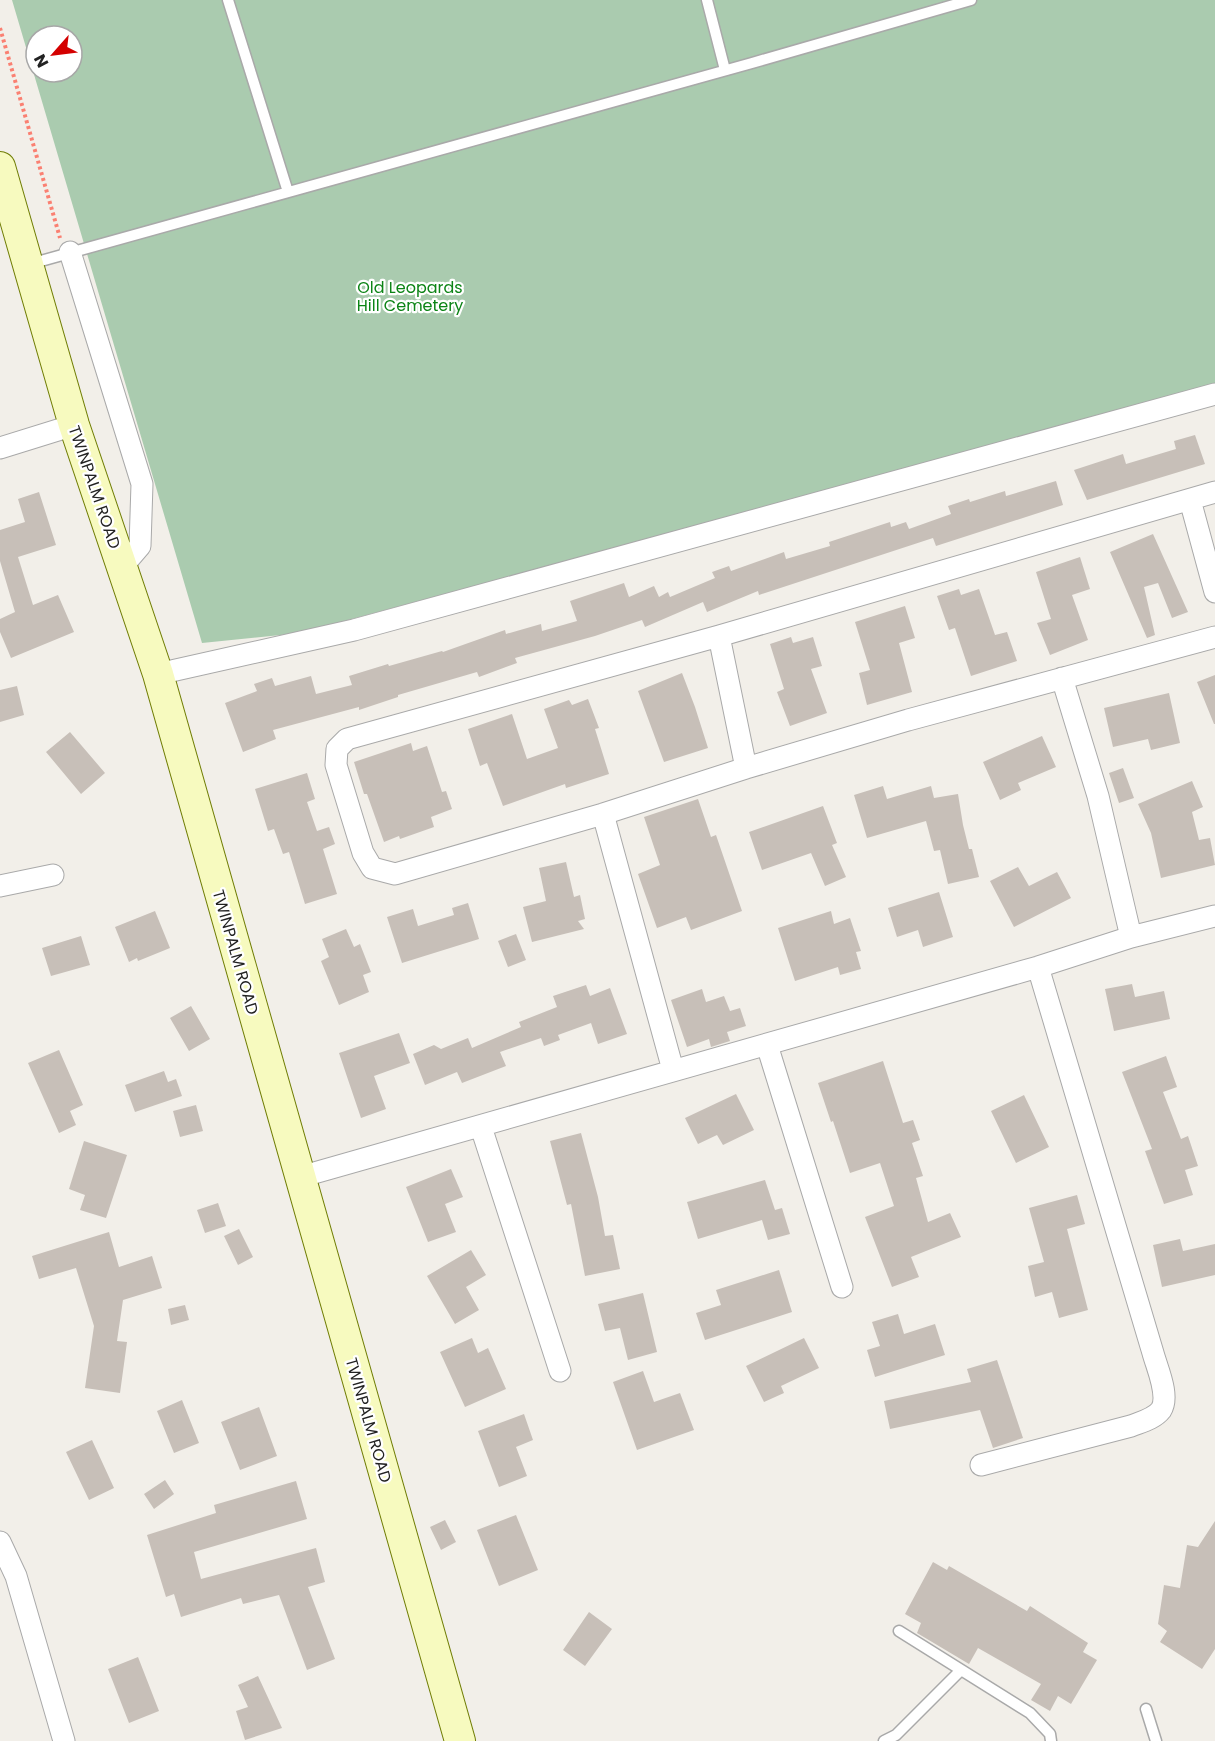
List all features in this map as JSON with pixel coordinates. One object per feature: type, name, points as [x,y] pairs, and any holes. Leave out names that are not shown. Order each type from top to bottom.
[{"type":"main road","name":"TWINPALM ROAD","points":[[0,167],[74,425],[158,674],[460,1741]]},
{"type":"street","points":[[67,253],[142,484],[140,546],[122,567]]},
{"type":"street","points":[[158,674],[354,630],[1215,394]]},
{"type":"street","points":[[0,448],[74,425]]},
{"type":"street","points":[[1215,492],[719,636],[347,739],[337,749],[336,765],[363,853],[372,868],[395,874],[603,814],[746,768],[919,717],[1215,637]]},
{"type":"street","points":[[1190,500],[1215,592]]},
{"type":"street","points":[[719,636],[746,768]]},
{"type":"street","points":[[1062,678],[1098,796],[1131,937]]},
{"type":"street","points":[[603,814],[673,1070]]},
{"type":"street","points":[[0,886],[53,875]]},
{"type":"street","points":[[300,1178],[1038,967],[1131,937],[1215,916]]},
{"type":"street","points":[[981,1465],[1131,1426],[1151,1418],[1162,1409],[1164,1394],[1154,1353],[1038,967]]},
{"type":"street","points":[[767,1045],[842,1287]]},
{"type":"street","points":[[481,1127],[560,1371]]},
{"type":"street","points":[[0,1542],[16,1576],[64,1741]]},
{"type":"lane","points":[[228,0],[288,192]]},
{"type":"lane","points":[[707,0],[725,70]]},
{"type":"lane","points":[[28,264],[971,0]]},
{"type":"lane","points":[[899,1631],[1030,1713],[1050,1734],[1051,1741]]},
{"type":"lane","points":[[884,1741],[896,1735],[961,1670]]},
{"type":"lane","points":[[1146,1709],[1156,1741]]},
{"type":"path","points":[[0,28],[67,253]]},
{"type":"green space","name":"Old Leopards Hill Cemetery","points":[[12,0],[1215,0],[1215,387],[300,633],[202,643],[37,84],[84,84],[84,24],[24,24],[24,41]]},
{"type":"building","points":[[1195,435],[1205,464],[1087,500],[1074,470],[1123,454],[1126,464],[1176,449],[1174,441]]},
{"type":"building","points":[[1056,481],[1063,505],[936,546],[933,538],[759,595],[758,591],[707,612],[703,602],[645,627],[642,620],[595,636],[515,658],[517,663],[479,677],[477,672],[398,695],[398,697],[359,710],[359,707],[273,730],[276,739],[243,752],[225,703],[257,691],[254,684],[272,678],[275,686],[311,676],[316,694],[352,685],[349,676],[388,664],[389,666],[443,652],[505,630],[506,634],[541,624],[542,631],[577,621],[570,601],[624,583],[629,597],[654,586],[659,597],[668,592],[670,597],[715,578],[712,572],[729,566],[731,571],[784,552],[786,559],[830,546],[829,542],[890,522],[891,527],[906,522],[909,529],[951,514],[948,506],[969,499],[970,502],[1005,491],[1006,496]]},
{"type":"building","points":[[39,492],[56,545],[18,557],[33,605],[58,595],[74,632],[11,658],[0,632],[0,619],[15,612],[0,561],[0,530],[25,522],[18,499]]},
{"type":"building","points":[[1153,534],[1188,612],[1172,618],[1158,583],[1144,587],[1155,635],[1147,638],[1110,552]]},
{"type":"building","points":[[1080,557],[1090,589],[1072,595],[1088,640],[1050,655],[1037,623],[1051,619],[1036,572]]},
{"type":"building","points":[[959,589],[961,595],[979,589],[995,635],[1007,632],[1017,661],[971,676],[955,628],[949,630],[937,596]]},
{"type":"building","points":[[905,606],[915,638],[899,643],[912,692],[867,705],[859,673],[870,670],[855,622]]},
{"type":"building","points":[[791,637],[793,643],[813,637],[822,666],[811,669],[827,713],[790,726],[777,692],[784,689],[770,644]]},
{"type":"building","points":[[682,673],[708,748],[664,762],[638,691]]},
{"type":"building","points":[[1215,675],[1215,724],[1214,724],[1197,682]]},
{"type":"building","points":[[17,686],[24,715],[0,722],[0,690]]},
{"type":"building","points":[[1169,693],[1180,743],[1151,750],[1148,739],[1113,747],[1104,708]]},
{"type":"building","points":[[588,699],[599,728],[595,729],[609,774],[566,788],[565,784],[503,806],[487,763],[480,766],[468,729],[512,714],[527,759],[558,748],[544,709],[569,700],[572,705]]},
{"type":"building","points":[[70,732],[105,773],[81,794],[46,752]]},
{"type":"building","points":[[1042,736],[1056,767],[1018,783],[1021,790],[1000,800],[983,762]]},
{"type":"building","points":[[411,743],[413,751],[427,746],[442,792],[446,791],[452,809],[431,817],[434,827],[384,842],[367,794],[364,794],[354,762]]},
{"type":"building","points":[[1123,768],[1134,798],[1119,803],[1109,773]]},
{"type":"building","points":[[307,773],[315,799],[307,802],[317,831],[329,827],[335,844],[323,849],[337,894],[305,904],[289,852],[283,854],[274,829],[268,831],[255,789]]},
{"type":"building","points":[[1192,781],[1203,807],[1192,812],[1199,840],[1210,838],[1215,865],[1161,878],[1151,833],[1138,804]]},
{"type":"building","points":[[883,786],[887,799],[931,786],[934,798],[958,794],[969,849],[972,849],[979,877],[948,884],[940,850],[934,851],[926,821],[867,838],[854,795]]},
{"type":"building","points":[[698,799],[711,837],[716,835],[742,911],[691,930],[686,917],[657,928],[638,874],[660,865],[644,817]]},
{"type":"building","points":[[823,806],[837,843],[832,845],[846,877],[825,886],[811,853],[762,870],[749,832]]},
{"type":"building","points":[[566,862],[574,897],[580,895],[585,919],[578,921],[584,929],[532,942],[523,907],[546,901],[539,868]]},
{"type":"building","points":[[1018,867],[1029,886],[1057,872],[1071,898],[1014,927],[990,881]]},
{"type":"building","points":[[939,892],[953,937],[923,947],[918,930],[897,937],[888,908]]},
{"type":"building","points":[[468,903],[479,939],[402,963],[387,917],[413,909],[418,926],[454,915],[452,908]]},
{"type":"building","points":[[155,911],[170,948],[138,961],[137,958],[129,962],[115,927]]},
{"type":"building","points":[[831,911],[834,924],[850,918],[861,951],[856,952],[861,969],[840,975],[838,967],[795,981],[778,928]]},
{"type":"building","points":[[346,929],[354,947],[360,944],[371,972],[363,975],[369,992],[339,1005],[321,961],[329,957],[322,939]]},
{"type":"building","points":[[516,934],[526,960],[508,967],[498,941]]},
{"type":"building","points":[[81,936],[90,965],[51,976],[42,948]]},
{"type":"building","points":[[1132,984],[1135,997],[1164,991],[1170,1019],[1114,1031],[1105,989]]},
{"type":"building","points":[[586,985],[590,996],[610,988],[627,1034],[598,1044],[591,1023],[558,1035],[560,1040],[544,1046],[541,1038],[500,1052],[506,1066],[462,1083],[457,1072],[425,1085],[413,1054],[434,1045],[441,1049],[468,1038],[472,1048],[521,1027],[519,1022],[557,1007],[553,996]]},
{"type":"building","points":[[702,989],[706,1002],[724,996],[730,1011],[740,1008],[746,1026],[727,1032],[730,1041],[711,1047],[709,1039],[687,1047],[671,1000]]},
{"type":"building","points":[[191,1006],[210,1039],[189,1051],[170,1018]]},
{"type":"building","points":[[399,1033],[410,1063],[374,1076],[386,1109],[361,1118],[339,1053]]},
{"type":"building","points":[[59,1050],[83,1105],[70,1111],[76,1125],[59,1133],[28,1063]]},
{"type":"building","points":[[1166,1056],[1177,1087],[1163,1092],[1181,1139],[1188,1136],[1198,1166],[1185,1170],[1193,1195],[1164,1204],[1145,1151],[1152,1149],[1122,1072]]},
{"type":"building","points":[[883,1061],[903,1123],[913,1120],[920,1140],[912,1143],[923,1176],[916,1178],[928,1222],[950,1213],[961,1237],[911,1257],[919,1277],[892,1287],[865,1217],[894,1206],[880,1163],[850,1173],[818,1083]]},
{"type":"building","points":[[164,1071],[168,1082],[176,1079],[182,1096],[135,1112],[125,1085]]},
{"type":"building","points":[[736,1094],[754,1130],[723,1145],[717,1135],[698,1144],[685,1118]]},
{"type":"building","points":[[1024,1095],[1049,1147],[1016,1163],[991,1111]]},
{"type":"building","points":[[196,1105],[203,1131],[180,1137],[173,1111]]},
{"type":"building","points":[[581,1133],[598,1197],[605,1236],[613,1235],[620,1269],[585,1276],[571,1204],[567,1205],[550,1141]]},
{"type":"building","points":[[84,1141],[127,1155],[106,1218],[80,1210],[85,1195],[69,1189]]},
{"type":"building","points":[[451,1169],[463,1197],[445,1204],[456,1232],[428,1242],[406,1187]]},
{"type":"building","points":[[765,1180],[775,1210],[782,1208],[790,1234],[768,1240],[762,1220],[698,1239],[687,1202]]},
{"type":"building","points":[[1077,1195],[1085,1224],[1067,1229],[1088,1310],[1059,1318],[1052,1292],[1035,1297],[1028,1266],[1044,1262],[1029,1208]]},
{"type":"building","points":[[218,1203],[226,1226],[205,1233],[197,1210]]},
{"type":"building","points":[[239,1229],[253,1257],[238,1265],[224,1236]]},
{"type":"building","points":[[109,1232],[119,1267],[152,1256],[162,1288],[123,1300],[117,1341],[127,1342],[120,1393],[85,1388],[94,1326],[76,1268],[39,1279],[32,1256]]},
{"type":"building","points":[[1180,1239],[1183,1251],[1215,1244],[1215,1275],[1162,1287],[1153,1245]]},
{"type":"building","points":[[471,1250],[486,1275],[466,1287],[479,1310],[455,1324],[427,1276]]},
{"type":"building","points":[[779,1270],[792,1312],[705,1340],[696,1313],[721,1305],[716,1290]]},
{"type":"building","points":[[643,1293],[657,1352],[628,1360],[620,1328],[605,1331],[598,1304]]},
{"type":"building","points":[[185,1305],[189,1320],[171,1325],[168,1309]]},
{"type":"building","points":[[898,1314],[904,1334],[935,1324],[945,1355],[875,1377],[867,1350],[880,1346],[872,1322]]},
{"type":"building","points":[[472,1338],[478,1353],[488,1348],[506,1389],[465,1407],[440,1352]]},
{"type":"building","points":[[804,1338],[819,1368],[781,1386],[784,1393],[764,1402],[746,1366]]},
{"type":"building","points":[[997,1360],[1023,1438],[993,1448],[980,1410],[890,1429],[884,1401],[971,1382],[967,1369]]},
{"type":"building","points":[[643,1371],[654,1402],[680,1393],[694,1430],[637,1450],[613,1382]]},
{"type":"building","points":[[182,1400],[199,1443],[174,1453],[157,1411]]},
{"type":"building","points":[[259,1407],[277,1456],[240,1470],[221,1422]]},
{"type":"building","points":[[524,1414],[533,1440],[516,1447],[527,1476],[499,1487],[478,1431]]},
{"type":"building","points":[[92,1440],[114,1488],[89,1500],[66,1452]]},
{"type":"building","points":[[165,1480],[174,1494],[154,1509],[144,1494]]},
{"type":"building","points":[[296,1481],[307,1519],[194,1552],[201,1579],[316,1548],[325,1582],[308,1587],[335,1659],[307,1670],[279,1595],[243,1604],[241,1598],[181,1617],[174,1594],[166,1597],[147,1535],[216,1513],[214,1505]]},
{"type":"building","points":[[516,1515],[538,1570],[499,1586],[477,1530]]},
{"type":"building","points":[[445,1520],[456,1542],[441,1550],[430,1527]]},
{"type":"building","points":[[1215,1521],[1215,1649],[1202,1669],[1160,1642],[1167,1631],[1158,1624],[1164,1585],[1180,1588],[1187,1545],[1198,1547]]},
{"type":"building","points":[[933,1562],[947,1570],[949,1566],[1027,1611],[1030,1606],[1088,1643],[1083,1652],[1097,1660],[1071,1704],[1058,1696],[1050,1711],[1031,1700],[1041,1684],[978,1648],[969,1664],[917,1633],[921,1623],[905,1614]]},
{"type":"building","points":[[589,1612],[612,1629],[585,1666],[563,1650]]},
{"type":"building","points":[[138,1657],[159,1711],[129,1723],[108,1669]]},
{"type":"building","points":[[258,1676],[282,1728],[245,1740],[236,1711],[248,1707],[238,1685]]}]
